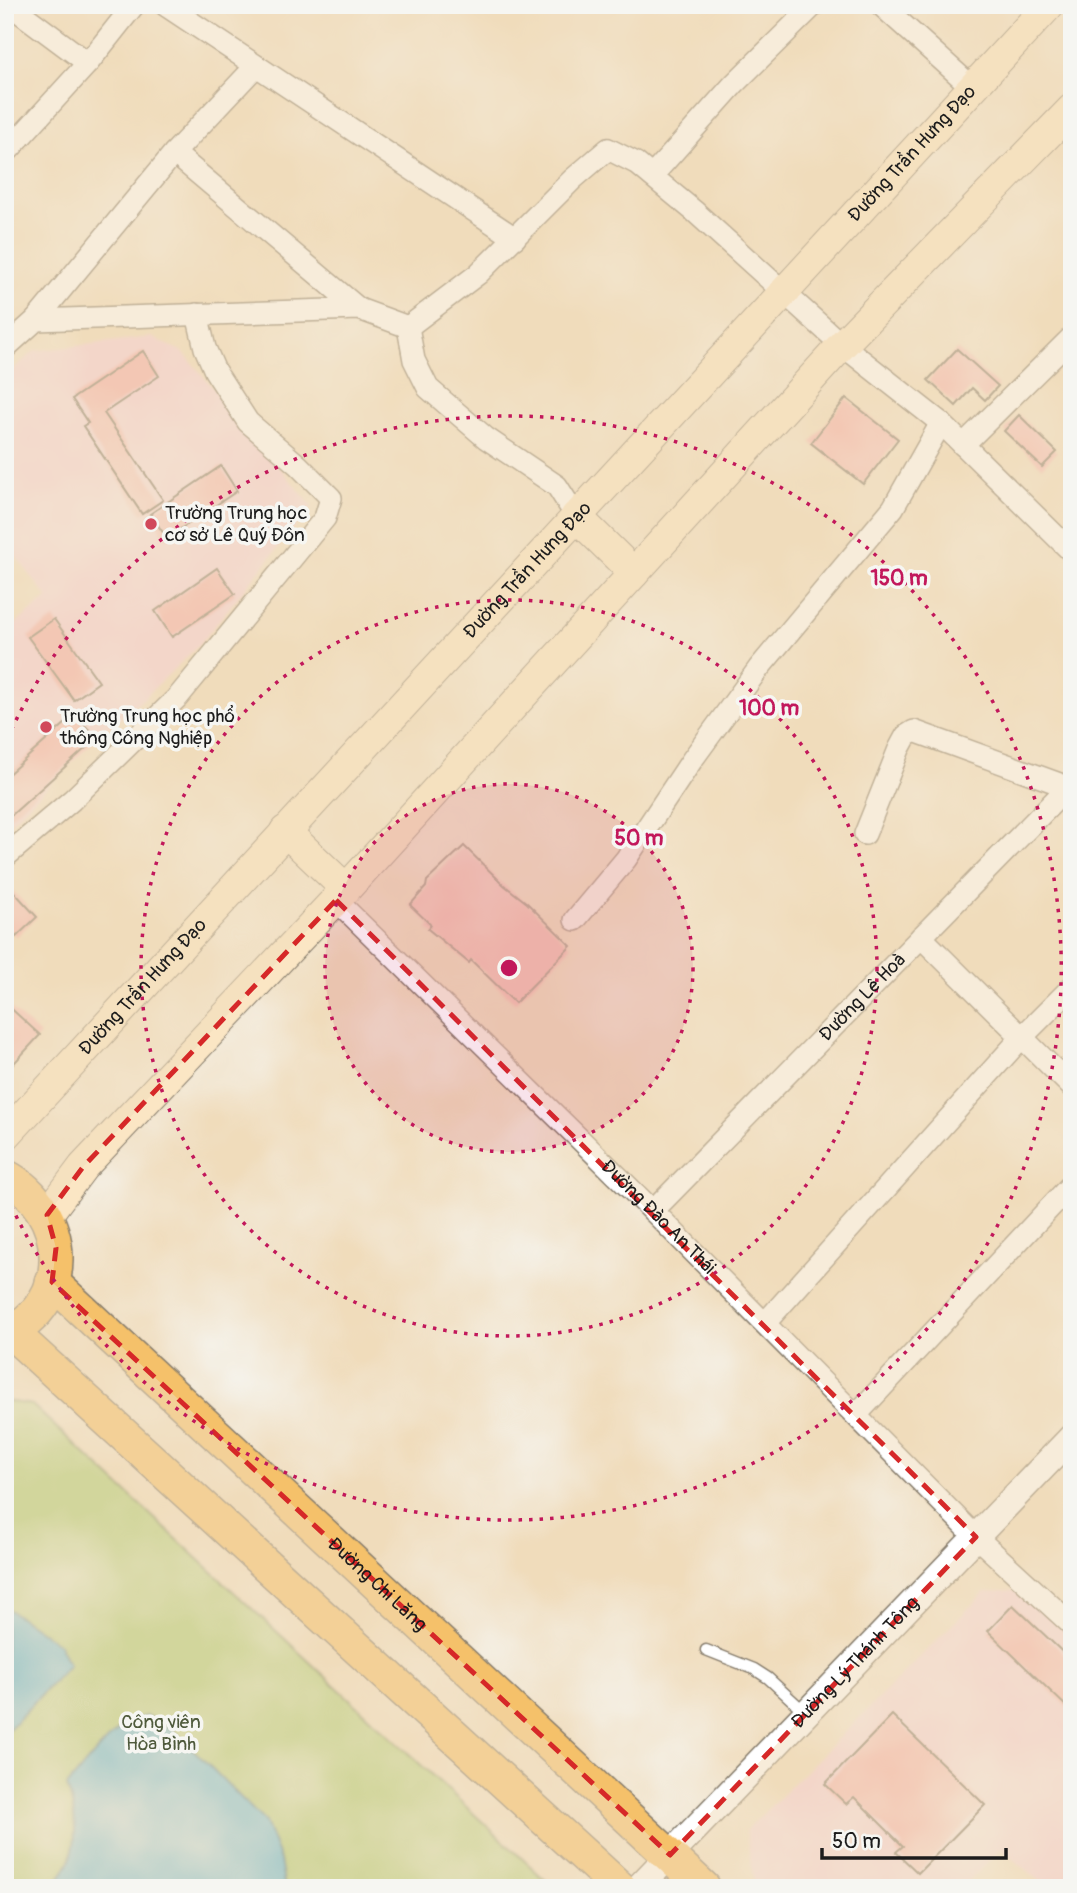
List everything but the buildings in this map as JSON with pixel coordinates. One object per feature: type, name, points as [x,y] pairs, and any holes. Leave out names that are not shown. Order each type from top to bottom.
[{"type":"main road","name":"Đường Trần Hưng Đạo","points":[[5,1136],[1049,5]]},
{"type":"main road","points":[[47,1215],[83,1167],[341,894],[842,345],[1072,109]]},
{"type":"main road","points":[[576,516],[634,573]]},
{"type":"main road","points":[[285,831],[341,894]]},
{"type":"main road","points":[[5,1176],[30,1192],[47,1215],[56,1248],[52,1282],[36,1311],[8,1332],[620,1888]]},
{"type":"main road","name":"Đường Chi Lăng","points":[[52,1282],[704,1888]]},
{"type":"street","points":[[10,5],[88,63]]},
{"type":"street","points":[[5,155],[88,63],[134,5]]},
{"type":"street","points":[[165,5],[515,238]]},
{"type":"street","points":[[652,176],[734,84],[814,5]]},
{"type":"street","points":[[881,5],[972,88]]},
{"type":"street","points":[[5,348],[36,320],[174,153],[257,66]]},
{"type":"street","points":[[408,327],[478,274],[573,179],[608,149],[636,163],[652,176],[842,345],[941,423],[1070,547]]},
{"type":"street","points":[[174,153],[359,309],[408,327]]},
{"type":"street","points":[[36,320],[359,309]]},
{"type":"street","points":[[5,857],[90,784],[178,697],[325,517],[331,498],[248,422],[215,371],[205,348],[197,314]]},
{"type":"street","points":[[408,327],[414,360],[428,388],[486,438],[557,486],[576,516]]},
{"type":"street","points":[[963,445],[1072,337]]},
{"type":"street","points":[[575,920],[626,859],[692,760],[759,668],[893,508],[941,423]]},
{"type":"street","points":[[865,834],[899,748],[906,736],[914,731],[1070,785]]},
{"type":"street","name":"Đường Lê Hoà","points":[[653,1211],[1070,785]]},
{"type":"street","name":"Đường Đào An Thái","points":[[341,894],[976,1536],[1072,1625]]},
{"type":"street","points":[[921,937],[1072,1087]]},
{"type":"street","points":[[765,1323],[1022,1037],[1072,987]]},
{"type":"street","points":[[856,1415],[1072,1184]]},
{"type":"street","name":"Đường Lý Thánh Tông","points":[[638,1888],[1072,1437]]},
{"type":"lane","points":[[706,1650],[754,1669],[768,1678],[806,1713]]},
{"type":"highlighted area","points":[[336,900],[976,1537],[670,1855],[52,1282],[56,1248],[47,1215],[83,1167]]},
{"type":"shaded area","name":"Trường Trung học cơ sở Lê Quý Đôn","points":[[151,337],[183,352],[312,506],[200,644],[143,699],[97,738],[5,828],[5,632],[48,598],[5,542],[5,376],[35,351]]},
{"type":"shaded area","points":[[1021,1590],[1072,1637],[1072,1888],[1049,1888],[1001,1849],[962,1888],[760,1888],[754,1882],[746,1831],[985,1592]]},
{"type":"green space","name":"Công viên Hòa Bình","points":[[5,1401],[32,1405],[554,1888],[5,1888]]},
{"type":"water","points":[[5,1607],[59,1644],[69,1665],[9,1729],[5,1729]]},
{"type":"water","points":[[148,1716],[174,1730],[265,1822],[280,1860],[285,1888],[50,1888],[70,1861],[75,1840],[73,1807],[67,1786],[114,1734],[136,1719]]},
{"type":"place","name":"Trường Trung học cơ sở Lê Quý Đôn","points":[[151,524]]},
{"type":"place","name":"Trường Trung học phổ thông Công Nghiệp","points":[[46,727]]}]
